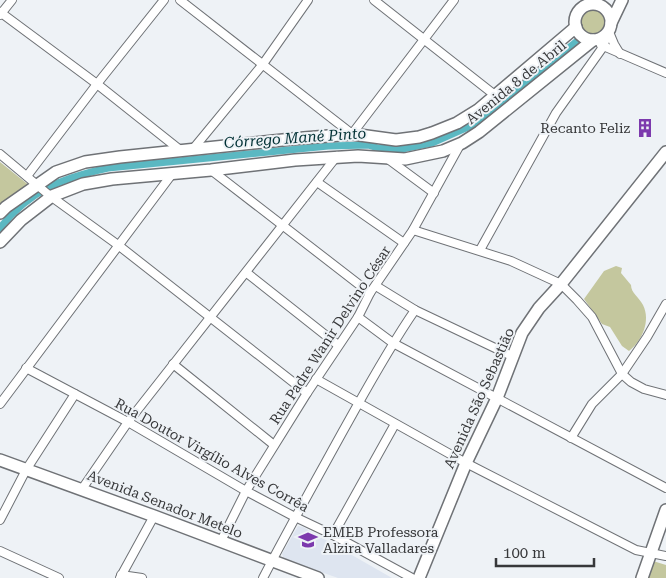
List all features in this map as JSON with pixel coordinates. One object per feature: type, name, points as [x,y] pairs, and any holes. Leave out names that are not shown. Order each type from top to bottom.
[{"type":"main road","points":[[576,0],[578,14],[576,27],[581,35],[597,42],[610,27],[622,0]]},
{"type":"main road","points":[[578,14],[585,7],[595,2],[607,11],[610,27]]},
{"type":"main road","name":"Avenida 8 de Abril","points":[[0,242],[50,196],[83,184],[102,180],[211,170],[352,134],[396,140],[419,137],[457,123],[496,96],[576,27]]},
{"type":"main road","name":"Avenida 8 de Abril","points":[[0,213],[56,172],[85,162],[193,149],[293,149],[337,156],[388,159],[405,159],[443,150],[462,142],[499,117],[597,42]]},
{"type":"main road","name":"Avenida São Sebastião","points":[[419,578],[466,463],[497,398],[522,333],[539,308],[561,284],[666,152]]},
{"type":"main road","name":"Avenida Senador Metelo","points":[[0,460],[318,578]]},
{"type":"main road","points":[[642,578],[666,510]]},
{"type":"street","points":[[12,0],[1,14],[97,84],[180,150]]},
{"type":"street","points":[[27,176],[164,0]]},
{"type":"street","points":[[180,0],[352,134],[422,39],[454,0]]},
{"type":"street","points":[[193,149],[263,64],[308,0]]},
{"type":"street","points":[[374,0],[496,96]]},
{"type":"street","points":[[610,27],[614,44],[620,54]]},
{"type":"street","points":[[480,250],[597,42],[620,54],[666,73]]},
{"type":"street","name":"Rua Padre Wanir Delvino César","points":[[221,542],[246,491],[316,379],[358,317],[370,293],[413,230],[462,142]]},
{"type":"street","points":[[0,154],[50,196],[118,245],[307,393]]},
{"type":"street","points":[[82,489],[128,422],[247,273],[337,156]]},
{"type":"street","points":[[388,159],[434,194]]},
{"type":"street","points":[[211,170],[282,227],[370,293]]},
{"type":"street","points":[[0,404],[172,174]]},
{"type":"street","points":[[317,182],[404,243]]},
{"type":"street","points":[[413,230],[511,261],[561,284],[592,317],[622,374],[631,382],[644,389],[660,395],[666,395]]},
{"type":"street","points":[[247,273],[338,345]]},
{"type":"street","points":[[376,286],[415,310],[514,357]]},
{"type":"street","points":[[571,438],[592,404],[622,374],[666,304]]},
{"type":"street","points":[[263,578],[295,517],[393,343],[415,310]]},
{"type":"street","points":[[358,317],[393,343],[666,488]]},
{"type":"street","points":[[173,364],[274,445]]},
{"type":"street","name":"Rua Doutor Virgílio Alves Corrêa","points":[[26,368],[128,422],[246,491],[412,578]]},
{"type":"street","points":[[316,379],[466,463],[636,550],[666,556]]},
{"type":"street","points":[[0,520],[26,470],[75,394]]},
{"type":"street","points":[[333,535],[394,424]]},
{"type":"street","points":[[142,578],[121,577],[154,516]]},
{"type":"street","points":[[0,551],[59,578]]},
{"type":"shaded area","name":"EMEB Professora Alzira Valladares","points":[[298,526],[303,527],[392,578],[338,578],[284,559],[282,554]]},
{"type":"green space","points":[[593,10],[602,13],[605,22],[602,31],[593,34],[584,31],[581,22],[584,13]]},
{"type":"green space","points":[[0,162],[30,186],[0,210]]},
{"type":"green space","points":[[616,266],[622,268],[621,273],[631,285],[645,311],[646,324],[644,330],[638,342],[629,351],[622,346],[610,327],[602,324],[584,299],[604,271]]},
{"type":"green space","points":[[653,561],[666,565],[666,578],[648,578]]},
{"type":"waterway","name":"Córrego Mané Pinto","points":[[0,228],[11,215],[35,195],[62,181],[108,168],[328,146],[368,145],[378,148],[402,149],[432,143],[468,127],[485,116],[576,42]]},
{"type":"place","name":"Recanto Feliz","points":[[645,128]]},
{"type":"place","name":"EMEB Professora Alzira Valladares","points":[[308,540]]}]
